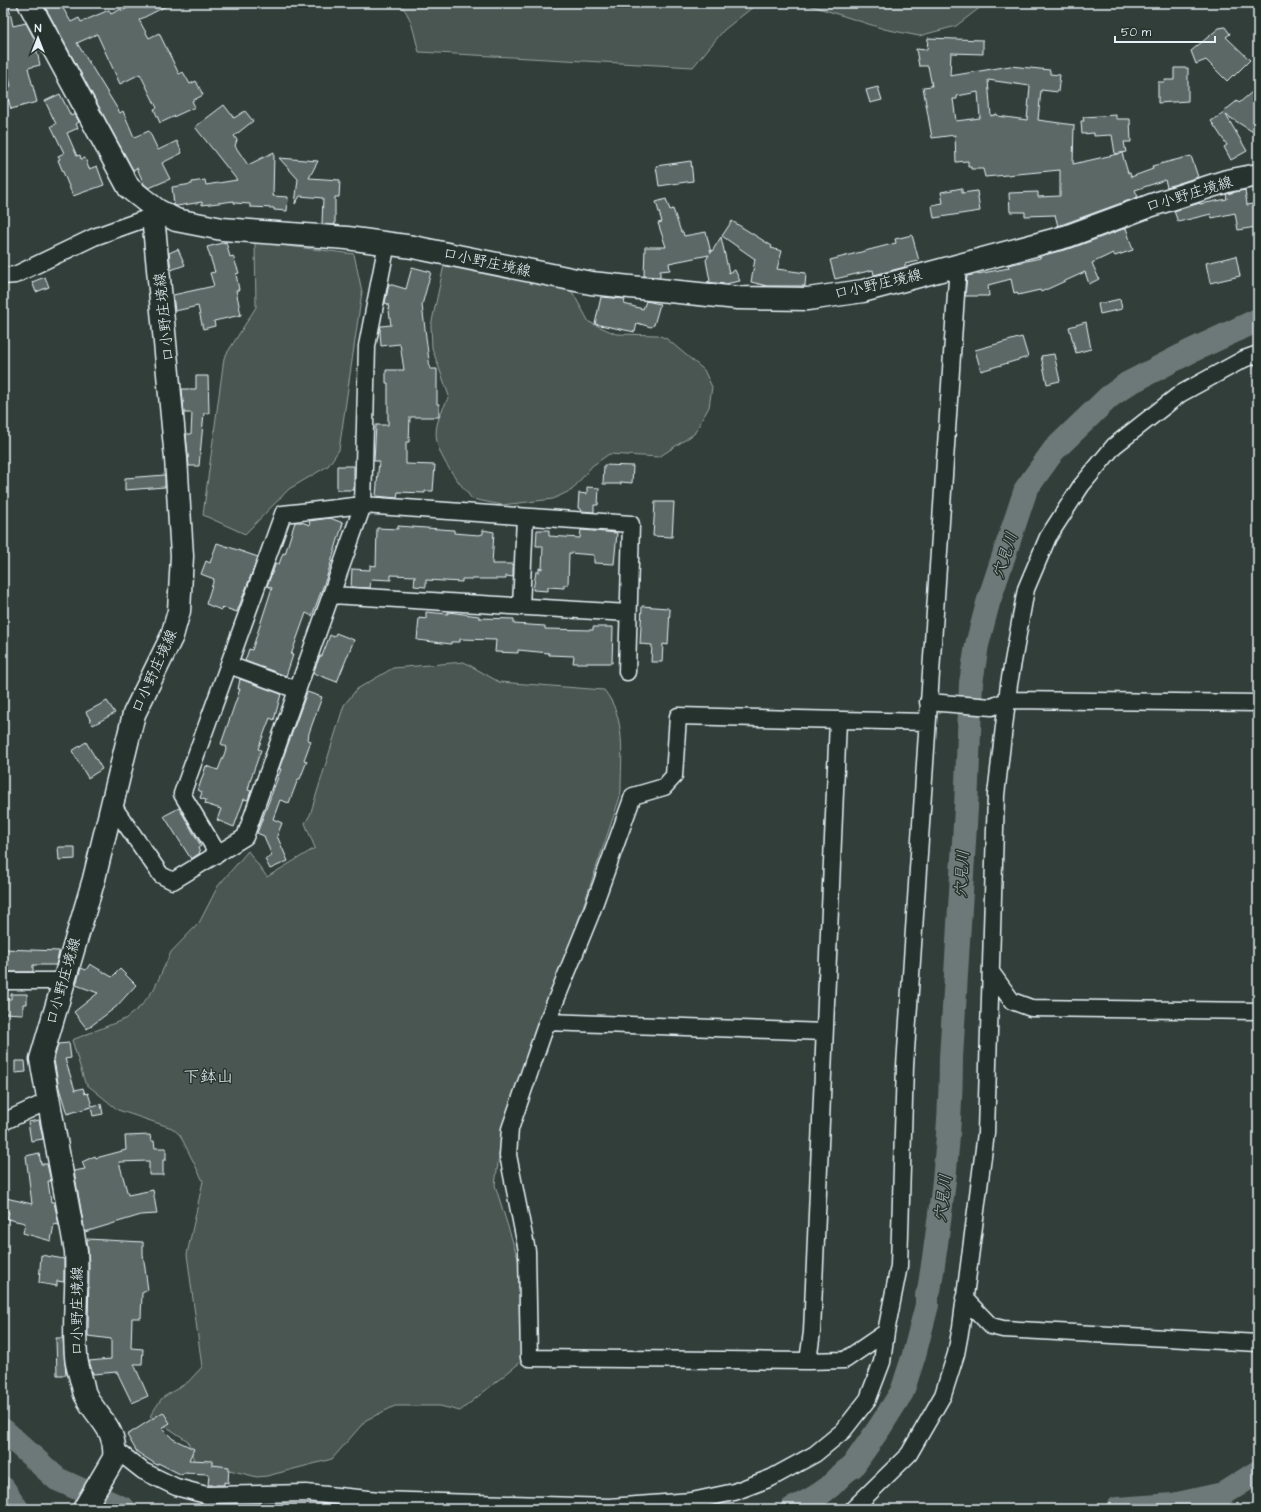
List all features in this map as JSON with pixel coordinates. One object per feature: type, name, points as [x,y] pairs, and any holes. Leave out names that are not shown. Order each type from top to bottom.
[{"type":"main road","points":[[29,3],[120,174],[129,188],[155,213]]},
{"type":"main road","name":"口小野庄境線","points":[[114,1454],[114,1440],[86,1396],[76,1356],[76,1251],[41,1059],[94,879],[113,806],[134,714],[172,636],[179,611],[182,556],[177,466],[155,213],[176,220],[222,229],[347,238],[421,248],[591,283],[738,298],[808,299],[863,291],[958,264],[1068,236],[1152,205],[1226,181],[1258,175]]},
{"type":"main road","points":[[84,1508],[114,1454]]},
{"type":"street","points":[[3,276],[15,275],[94,237],[155,213]]},
{"type":"street","points":[[113,806],[161,875],[173,881],[245,837],[363,505],[367,346],[387,243]]},
{"type":"street","points":[[114,1454],[176,1487],[206,1495],[306,1493],[379,1500],[609,1507],[692,1501],[734,1492],[771,1478],[815,1454],[843,1431],[868,1399],[882,1362],[886,1332],[899,1266],[905,1066],[926,722],[958,264]]},
{"type":"street","points":[[853,1509],[909,1454],[943,1395],[956,1354],[986,1133],[996,795],[1008,700],[1026,589],[1048,537],[1081,486],[1114,446],[1180,394],[1244,359],[1258,354]]},
{"type":"street","points":[[218,854],[182,794],[283,514],[363,505],[631,524],[627,672]]},
{"type":"street","points":[[521,607],[525,517]]},
{"type":"street","points":[[332,595],[628,613]]},
{"type":"street","points":[[228,665],[297,690]]},
{"type":"street","points":[[928,702],[992,708],[1008,700],[1258,703]]},
{"type":"street","points":[[886,1332],[845,1360],[808,1362],[529,1358],[527,1251],[508,1155],[510,1129],[548,1022],[590,916],[633,796],[664,788],[674,776],[678,716],[926,722]]},
{"type":"street","points":[[808,1362],[812,1332],[838,721]]},
{"type":"street","points":[[991,972],[1012,1001],[1031,1008],[1258,1011]]},
{"type":"street","points":[[3,981],[63,981]]},
{"type":"street","points":[[548,1022],[824,1032]]},
{"type":"street","points":[[3,1122],[48,1101]]},
{"type":"street","points":[[964,1298],[991,1326],[1003,1329],[1258,1343]]},
{"type":"shaded area","points":[[398,3],[758,3],[724,30],[693,67],[419,52],[409,19],[403,7]]},
{"type":"shaded area","points":[[803,3],[986,3],[956,26],[919,36],[884,29]]},
{"type":"shaded area","points":[[255,242],[354,254],[362,292],[339,450],[328,466],[289,489],[245,534],[203,515],[224,358],[256,307]]},
{"type":"shaded area","points":[[444,265],[570,288],[589,322],[616,334],[658,335],[667,339],[704,370],[712,387],[709,407],[694,434],[659,457],[609,454],[592,466],[572,490],[553,499],[502,505],[472,499],[441,455],[436,435],[438,421],[449,396],[432,348],[431,326]]},
{"type":"shaded area","points":[[464,662],[499,682],[604,690],[616,713],[621,738],[621,791],[619,800],[563,966],[504,1120],[495,1185],[520,1265],[522,1361],[460,1411],[440,1406],[395,1406],[366,1420],[332,1459],[267,1476],[257,1477],[194,1461],[188,1441],[150,1416],[162,1398],[188,1382],[202,1367],[187,1254],[203,1181],[180,1135],[172,1128],[118,1110],[85,1083],[72,1040],[125,1019],[141,1006],[154,989],[171,952],[199,923],[218,886],[248,851],[267,877],[315,848],[305,823],[310,815],[344,705],[357,689],[393,668]]},
{"type":"building","points":[[3,3],[8,3],[13,26],[26,23],[34,38],[40,65],[28,68],[37,102],[11,109],[5,88],[11,86],[3,56]]},
{"type":"building","points":[[43,3],[60,3],[71,22],[79,18],[81,22],[109,10],[111,14],[121,9],[122,11],[137,3],[172,3],[139,20],[149,38],[159,33],[179,74],[183,72],[190,84],[196,81],[203,95],[192,101],[195,107],[160,123],[154,109],[157,108],[140,74],[120,84],[97,34],[77,43],[120,113],[123,111],[134,137],[149,131],[158,150],[177,141],[182,153],[162,163],[170,179],[149,188],[144,184],[137,168],[133,170]]},
{"type":"building","points":[[1225,27],[1230,34],[1226,37],[1250,60],[1227,81],[1206,60],[1196,64],[1191,51],[1219,28]]},
{"type":"building","points":[[928,38],[983,40],[983,54],[951,53],[950,76],[1010,66],[1050,70],[1050,74],[1060,75],[1058,92],[1041,90],[1038,120],[1074,125],[1073,164],[1122,153],[1128,173],[1130,173],[1131,177],[1153,169],[1152,166],[1191,156],[1198,177],[1167,187],[1165,180],[1135,190],[1138,197],[1058,226],[1055,215],[1025,216],[1025,212],[1010,212],[1009,193],[1038,192],[1038,197],[1060,196],[1060,170],[985,177],[983,169],[971,169],[971,167],[968,167],[968,161],[956,162],[955,135],[932,138],[923,87],[932,86],[928,66],[919,66],[916,49],[927,50]],"holes":[[[988,80],[1030,86],[1027,120],[998,116],[997,114],[991,116]],[[978,92],[980,118],[956,121],[953,99],[957,99],[957,96]]]},
{"type":"building","points":[[1174,68],[1188,68],[1188,101],[1158,103],[1158,82],[1174,80]]},
{"type":"building","points":[[878,87],[882,100],[870,103],[866,90]]},
{"type":"building","points":[[1258,87],[1258,135],[1226,115],[1247,151],[1231,160],[1224,147],[1227,145],[1211,121],[1224,113],[1223,112],[1237,101],[1239,103]]},
{"type":"building","points":[[60,94],[71,116],[75,114],[79,122],[76,124],[78,128],[67,133],[77,156],[80,155],[81,159],[85,158],[89,169],[97,166],[104,185],[73,196],[58,160],[60,159],[58,156],[64,153],[51,126],[56,124],[45,101]]},
{"type":"building","points":[[224,105],[234,118],[245,111],[253,121],[234,136],[237,140],[235,146],[248,165],[274,152],[273,196],[288,197],[287,211],[274,210],[274,208],[250,207],[250,204],[234,203],[234,201],[202,205],[202,202],[177,206],[174,205],[172,187],[192,184],[192,182],[205,180],[206,185],[237,180],[195,127]]},
{"type":"building","points":[[1116,115],[1116,119],[1130,119],[1131,142],[1124,142],[1126,152],[1115,154],[1112,135],[1094,136],[1094,133],[1082,134],[1081,121],[1084,121],[1083,117]]},
{"type":"building","points":[[279,158],[318,161],[309,178],[340,180],[339,197],[335,197],[335,225],[322,224],[323,198],[300,196],[295,204],[298,179]]},
{"type":"building","points":[[691,161],[693,181],[659,186],[656,166]]},
{"type":"building","points":[[962,188],[962,193],[977,191],[980,211],[934,218],[932,205],[943,203],[941,192]]},
{"type":"building","points":[[1245,190],[1247,205],[1258,203],[1258,224],[1256,227],[1238,230],[1235,213],[1212,218],[1211,214],[1178,222],[1174,211],[1200,203],[1227,199],[1226,194]]},
{"type":"building","points":[[666,199],[670,210],[673,209],[681,232],[683,232],[684,236],[706,232],[711,253],[721,237],[729,273],[735,270],[740,281],[725,284],[707,282],[710,281],[706,260],[709,255],[669,263],[670,270],[660,271],[660,277],[644,276],[645,247],[666,247],[658,223],[662,222],[656,202]]},
{"type":"building","points":[[732,221],[772,246],[771,248],[782,251],[777,269],[806,273],[805,286],[767,286],[751,282],[755,259],[722,236]]},
{"type":"building","points":[[1126,228],[1133,250],[1115,256],[1113,253],[1092,263],[1099,279],[1089,284],[1085,272],[1041,292],[1040,290],[1018,295],[1017,292],[1014,293],[1011,279],[988,285],[989,296],[965,296],[967,276],[1009,268],[1008,265],[1040,258],[1040,256],[1072,248]]},
{"type":"building","points":[[912,235],[919,261],[905,264],[905,267],[874,275],[873,270],[835,279],[830,260],[896,243],[895,239]]},
{"type":"building","points":[[226,242],[230,257],[233,256],[239,273],[236,274],[239,290],[236,290],[241,315],[214,321],[215,326],[203,329],[198,306],[175,311],[173,295],[214,286],[210,273],[215,272],[207,247]]},
{"type":"building","points":[[178,249],[185,265],[171,270],[169,253]]},
{"type":"building","points":[[1236,256],[1240,276],[1210,283],[1206,263]]},
{"type":"building","points":[[412,267],[431,272],[422,305],[430,369],[437,369],[437,404],[439,404],[439,417],[410,417],[409,442],[406,442],[406,464],[435,465],[433,491],[425,491],[425,493],[398,492],[397,498],[376,496],[379,461],[374,461],[376,425],[388,425],[388,383],[386,383],[386,370],[404,370],[400,344],[381,346],[380,331],[381,326],[391,325],[388,304],[385,303],[389,284],[406,289]]},
{"type":"building","points":[[45,277],[49,287],[36,292],[32,282]]},
{"type":"building","points":[[601,297],[625,299],[624,304],[643,309],[646,301],[660,304],[654,325],[651,327],[637,323],[635,332],[595,324]]},
{"type":"building","points":[[1120,299],[1122,309],[1100,314],[1098,304]]},
{"type":"building","points":[[1086,322],[1091,349],[1076,353],[1069,327]]},
{"type":"building","points":[[1022,337],[1028,357],[981,371],[975,350]]},
{"type":"building","points":[[1054,354],[1060,381],[1047,384],[1041,356]]},
{"type":"building","points":[[196,376],[208,376],[209,413],[204,413],[199,466],[189,466],[186,434],[191,434],[192,413],[184,413],[182,389],[196,389]]},
{"type":"building","points":[[604,465],[633,466],[632,483],[621,482],[621,484],[603,484]]},
{"type":"building","points":[[337,466],[354,466],[354,490],[337,490]]},
{"type":"building","points":[[165,475],[165,487],[125,490],[125,478]]},
{"type":"building","points":[[587,487],[599,488],[598,505],[594,505],[594,512],[581,511],[581,509],[578,508],[579,493],[587,494]]},
{"type":"building","points":[[655,502],[674,502],[672,537],[653,536]]},
{"type":"building","points":[[330,518],[343,523],[327,576],[312,616],[306,613],[291,655],[293,655],[286,676],[245,661],[249,649],[252,650],[272,588],[267,586],[276,563],[279,564],[283,553],[285,554],[295,522],[310,525],[309,521]]},
{"type":"building","points":[[398,526],[454,530],[454,533],[479,535],[483,534],[483,530],[494,532],[492,564],[513,564],[513,577],[506,576],[506,579],[462,579],[462,582],[426,580],[426,587],[414,586],[415,576],[391,575],[391,580],[371,579],[370,588],[351,587],[352,569],[370,570],[370,565],[376,566],[377,528],[398,529]]},
{"type":"building","points":[[537,530],[549,530],[549,536],[580,538],[581,530],[617,533],[614,564],[594,563],[594,555],[569,553],[568,585],[564,585],[564,588],[548,587],[548,591],[533,590],[536,572],[539,572],[539,568],[542,569],[543,546],[536,546]]},
{"type":"building","points":[[217,543],[258,557],[237,612],[222,607],[221,610],[206,604],[214,579],[201,574],[206,561],[210,563]]},
{"type":"building","points":[[642,606],[667,608],[670,610],[668,645],[663,644],[662,662],[651,662],[652,645],[640,644]]},
{"type":"building","points":[[426,612],[448,614],[448,612],[479,616],[479,618],[514,619],[514,624],[545,626],[545,629],[593,630],[593,627],[613,627],[612,663],[573,663],[574,656],[549,655],[549,653],[518,650],[518,653],[495,652],[496,640],[460,639],[460,642],[451,642],[451,644],[417,640],[419,618],[426,619]]},
{"type":"building","points":[[336,633],[354,640],[337,682],[313,673],[320,656],[322,656],[330,635],[334,637]]},
{"type":"building","points":[[240,679],[281,694],[274,720],[270,718],[258,749],[261,750],[251,778],[248,790],[251,791],[248,800],[244,799],[234,827],[217,820],[221,809],[205,804],[206,800],[200,798],[202,792],[198,790],[206,766],[218,770],[227,747],[221,744],[240,689],[238,689]]},
{"type":"building","points":[[307,692],[322,697],[309,733],[308,740],[311,741],[304,760],[307,761],[289,803],[280,800],[273,819],[282,823],[277,836],[288,861],[270,869],[265,859],[272,856],[264,836],[257,833],[281,769],[279,769]]},
{"type":"building","points":[[107,701],[115,713],[93,725],[86,712]]},
{"type":"building","points":[[86,742],[102,769],[88,778],[72,751]]},
{"type":"building","points":[[179,808],[201,846],[198,848],[200,853],[191,859],[164,816]]},
{"type":"building","points":[[58,847],[75,847],[75,859],[59,860]]},
{"type":"building","points":[[3,949],[59,952],[56,965],[33,965],[33,972],[3,972]]},
{"type":"building","points":[[90,964],[112,977],[120,969],[136,985],[116,1007],[87,1029],[74,1012],[98,993],[76,985],[81,968],[86,970]]},
{"type":"building","points":[[11,994],[27,994],[27,1004],[23,1004],[23,1014],[3,1013],[3,999],[11,999]]},
{"type":"building","points":[[69,1043],[71,1058],[65,1059],[75,1090],[83,1088],[85,1094],[88,1093],[92,1106],[101,1104],[103,1114],[93,1116],[91,1107],[67,1114],[59,1088],[54,1060],[58,1044]]},
{"type":"building","points":[[15,1061],[25,1061],[26,1072],[15,1073]]},
{"type":"building","points":[[39,1120],[43,1139],[31,1141],[28,1122]]},
{"type":"building","points":[[150,1135],[151,1141],[154,1141],[155,1148],[166,1148],[166,1160],[163,1160],[163,1175],[149,1175],[149,1161],[119,1162],[128,1195],[153,1190],[157,1214],[141,1215],[85,1232],[74,1171],[85,1169],[82,1162],[95,1156],[96,1158],[126,1150],[125,1136]]},
{"type":"building","points":[[39,1153],[41,1164],[47,1164],[51,1181],[48,1181],[51,1202],[54,1202],[59,1225],[54,1224],[51,1241],[23,1233],[25,1223],[7,1219],[9,1212],[3,1211],[6,1198],[32,1204],[26,1156]]},
{"type":"building","points":[[87,1239],[143,1242],[143,1254],[148,1290],[142,1293],[141,1318],[132,1318],[131,1348],[143,1349],[142,1364],[134,1364],[148,1396],[132,1403],[117,1372],[93,1374],[89,1361],[111,1359],[111,1339],[88,1336],[89,1264]]},
{"type":"building","points":[[41,1255],[64,1259],[64,1282],[57,1281],[57,1286],[39,1283]]},
{"type":"building","points":[[56,1338],[63,1338],[66,1375],[57,1375]]},
{"type":"building","points":[[163,1412],[170,1423],[162,1428],[173,1439],[194,1449],[189,1460],[212,1461],[212,1465],[229,1467],[228,1483],[224,1482],[224,1485],[208,1485],[209,1474],[183,1473],[182,1475],[158,1463],[157,1465],[137,1452],[127,1435]]},
{"type":"waterway","name":"穴見川","points":[[792,1509],[820,1494],[852,1467],[880,1427],[902,1392],[914,1355],[927,1305],[927,1295],[929,1291],[938,1233],[947,1146],[966,808],[971,683],[977,645],[988,603],[1026,489],[1054,450],[1109,397],[1127,384],[1191,351],[1258,320]]},
{"type":"waterway","name":"穴見川","points":[[3,1430],[57,1479],[124,1509]]},
{"type":"waterway","points":[[1117,1509],[1173,1505],[1223,1494],[1258,1472]]},
{"type":"waterway","points":[[3,1488],[17,1509]]},
{"type":"district","name":"下鉢山","points":[[208,1076]]}]
